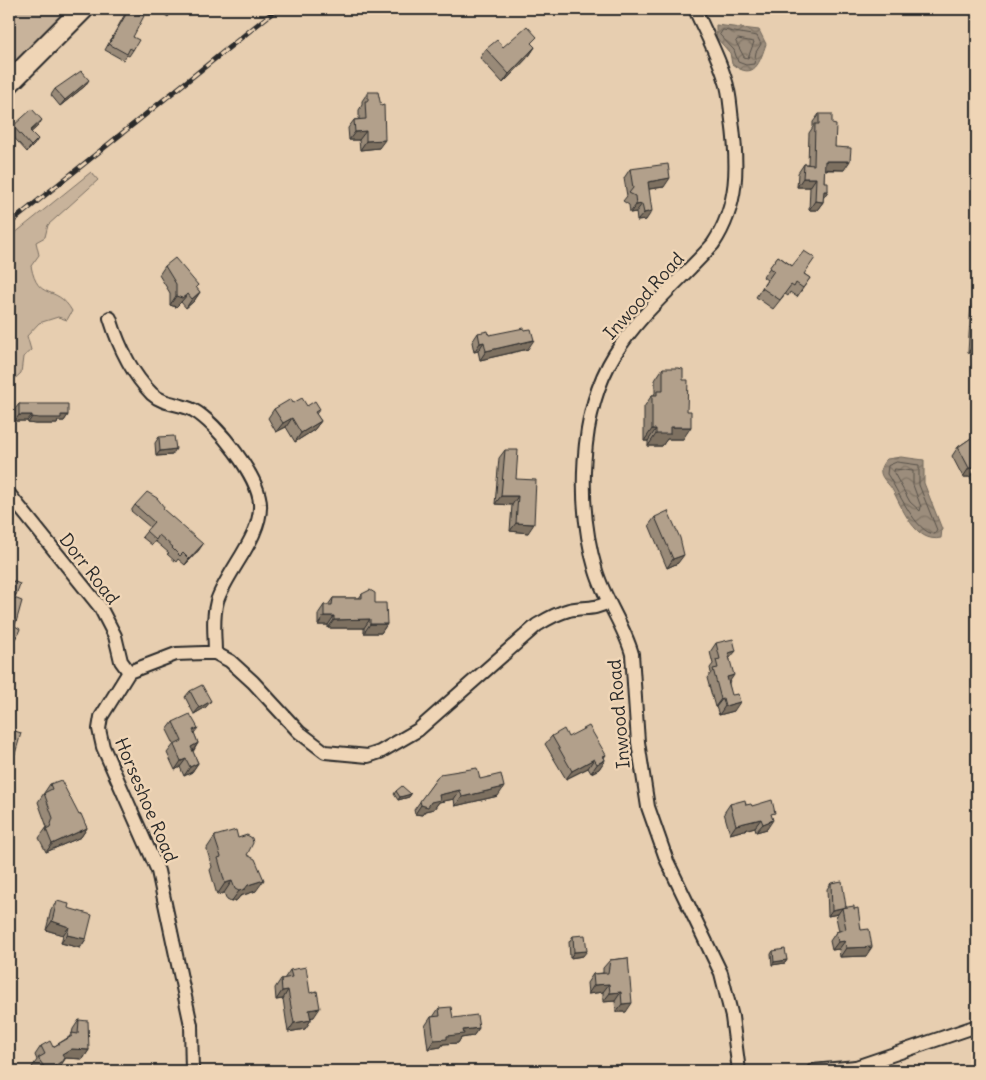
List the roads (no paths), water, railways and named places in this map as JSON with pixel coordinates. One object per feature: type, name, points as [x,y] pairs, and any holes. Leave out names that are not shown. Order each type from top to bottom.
[{"type":"main road","points":[[9,83],[83,9]]},
{"type":"street","name":"Inwood Road","points":[[695,9],[722,68],[729,95],[736,161],[735,194],[723,229],[713,244],[636,326],[617,350],[606,371],[592,413],[584,466],[585,512],[590,550],[608,602],[628,641],[632,654],[638,742],[648,808],[671,869],[721,973],[732,1017],[739,1071]]},
{"type":"street","points":[[110,318],[116,335],[128,358],[147,388],[163,402],[192,410],[213,424],[231,446],[259,495],[260,506],[254,530],[218,598],[213,616],[215,653]]},
{"type":"street","name":"Dorr Road","points":[[9,494],[100,607],[114,636],[121,661],[128,672]]},
{"type":"street","points":[[128,672],[176,654],[215,653],[230,661],[253,682],[312,744],[325,752],[368,756],[395,745],[418,730],[537,625],[553,615],[570,610],[598,608],[608,602]]},
{"type":"street","name":"Horseshoe Road","points":[[128,672],[106,705],[99,729],[103,747],[158,871],[191,1025],[192,1071]]},
{"type":"street","points":[[813,1071],[856,1069],[977,1026]]},
{"type":"water","points":[[716,25],[759,30],[766,44],[759,63],[751,70],[746,71],[732,64],[730,53],[716,37]]},
{"type":"water","points":[[901,457],[924,460],[924,483],[942,529],[941,538],[932,538],[917,530],[905,514],[892,489],[882,475],[881,467],[887,459]]},
{"type":"railway","points":[[9,224],[277,9]]}]
